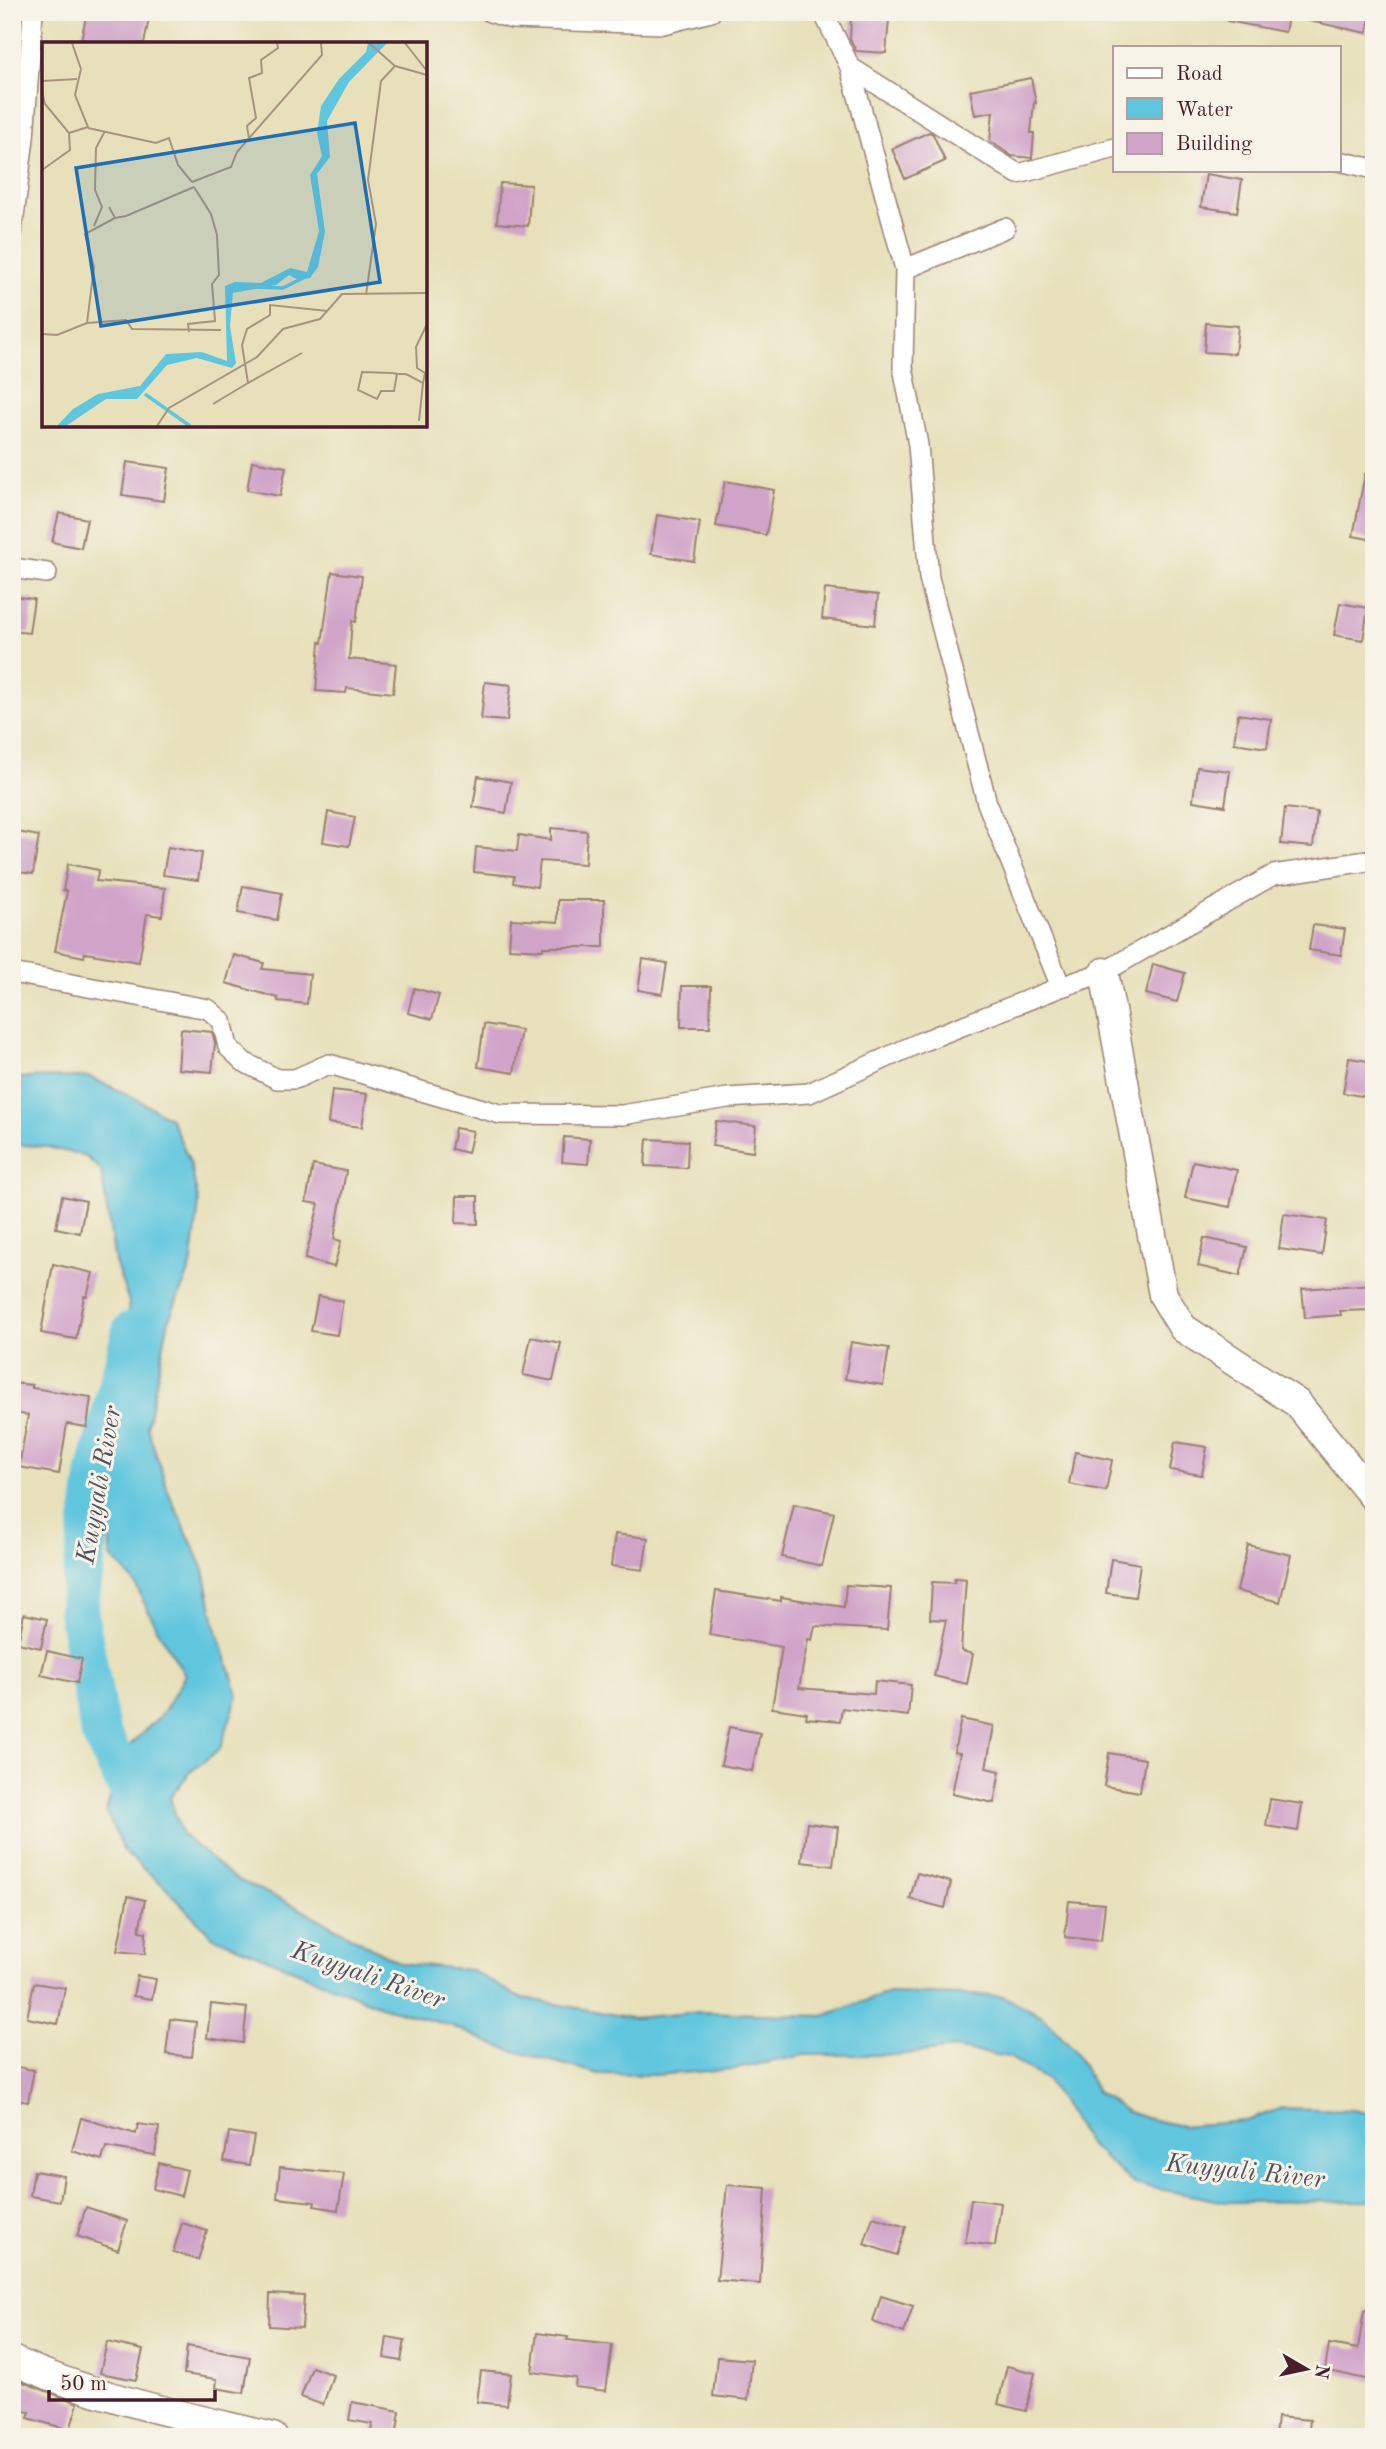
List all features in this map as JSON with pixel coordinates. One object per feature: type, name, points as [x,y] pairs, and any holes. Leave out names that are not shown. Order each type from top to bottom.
[{"type":"street","points":[[12,232],[24,138],[33,12]]},
{"type":"street","points":[[490,12],[512,19],[663,24],[711,12]]},
{"type":"street","points":[[823,12],[850,67],[905,269],[903,367],[918,445],[929,578],[987,803],[1061,987]]},
{"type":"street","points":[[850,67],[1018,174],[1113,149]]},
{"type":"street","points":[[1340,160],[1374,169]]},
{"type":"street","points":[[905,269],[1005,228]]},
{"type":"street","points":[[12,568],[47,573]]},
{"type":"street","points":[[12,973],[208,1009],[222,1021],[228,1046],[244,1062],[277,1079],[295,1079],[329,1065],[500,1114],[622,1115],[728,1098],[809,1093],[921,1042],[1104,972],[1273,875],[1374,860]]},
{"type":"street","points":[[1104,972],[1163,1295],[1183,1328],[1297,1402],[1374,1498]]},
{"type":"street","points":[[12,2360],[40,2372],[161,2411],[274,2437]]},
{"type":"water","points":[[89,1077],[131,1096],[171,1119],[190,1162],[199,1204],[191,1267],[169,1319],[147,1426],[169,1494],[204,1570],[215,1624],[238,1695],[220,1749],[190,1772],[170,1798],[182,1835],[234,1878],[293,1905],[400,1963],[471,1970],[518,1997],[632,2018],[701,2012],[823,2016],[888,1993],[1003,1996],[1042,2016],[1074,2049],[1097,2092],[1126,2111],[1149,2119],[1182,2126],[1246,2121],[1282,2108],[1354,2110],[1374,2115],[1374,2201],[1225,2202],[1134,2184],[1089,2145],[1048,2081],[1009,2057],[953,2048],[897,2055],[804,2055],[736,2069],[654,2075],[599,2074],[500,2047],[452,2026],[380,2006],[212,1936],[163,1885],[124,1852],[106,1811],[125,1750],[164,1712],[185,1675],[159,1632],[133,1580],[110,1555],[109,1462],[129,1302],[115,1262],[101,1170],[85,1156],[47,1147],[12,1144],[12,1078]]},
{"type":"building","points":[[87,12],[122,12],[149,18],[144,42],[81,40]]},
{"type":"building","points":[[1228,12],[1289,12],[1285,32],[1227,21]]},
{"type":"building","points":[[1305,12],[1371,12],[1367,33],[1305,20]]},
{"type":"building","points":[[851,18],[889,20],[886,53],[856,51],[850,39]]},
{"type":"building","points":[[1031,78],[1036,103],[1031,133],[1034,133],[1032,158],[1012,156],[990,141],[993,112],[975,115],[970,90]]},
{"type":"building","points":[[929,132],[933,134],[945,161],[905,179],[892,149]]},
{"type":"building","points":[[1206,174],[1242,180],[1237,212],[1201,207]]},
{"type":"building","points":[[500,183],[531,185],[528,226],[497,223]]},
{"type":"building","points":[[1206,323],[1238,326],[1235,354],[1204,352]]},
{"type":"building","points":[[252,461],[286,467],[280,496],[247,490]]},
{"type":"building","points":[[127,462],[169,468],[164,501],[122,495]]},
{"type":"building","points":[[1365,474],[1374,475],[1374,540],[1353,536]]},
{"type":"building","points":[[725,481],[774,490],[766,535],[716,526]]},
{"type":"building","points":[[59,513],[87,519],[81,548],[52,542]]},
{"type":"building","points":[[657,515],[700,522],[694,561],[651,554]]},
{"type":"building","points":[[332,572],[362,576],[356,622],[352,621],[349,659],[396,664],[393,693],[347,688],[346,693],[316,691],[320,642],[322,643]]},
{"type":"building","points":[[825,589],[878,595],[875,625],[822,619]]},
{"type":"building","points":[[12,596],[34,599],[29,633],[12,631]]},
{"type":"building","points":[[1340,603],[1368,608],[1363,640],[1334,635]]},
{"type":"building","points":[[485,682],[511,685],[507,721],[481,719]]},
{"type":"building","points":[[1238,714],[1271,719],[1267,748],[1234,743]]},
{"type":"building","points":[[1197,767],[1230,771],[1225,806],[1193,801]]},
{"type":"building","points":[[478,776],[511,782],[506,813],[473,807]]},
{"type":"building","points":[[1285,808],[1317,812],[1313,847],[1281,844]]},
{"type":"building","points":[[328,812],[355,817],[349,846],[323,842]]},
{"type":"building","points":[[551,828],[587,831],[585,864],[540,861],[537,887],[513,883],[514,876],[474,872],[476,847],[517,851],[519,835],[551,840]]},
{"type":"building","points":[[12,831],[39,836],[33,874],[12,871]]},
{"type":"building","points":[[168,847],[202,853],[198,880],[163,875]]},
{"type":"building","points":[[68,864],[99,870],[96,881],[165,888],[162,916],[147,914],[139,962],[85,953],[84,957],[55,951],[67,891],[63,890]]},
{"type":"building","points":[[243,886],[282,893],[277,920],[238,913]]},
{"type":"building","points":[[558,900],[604,900],[604,947],[543,947],[543,950],[509,948],[511,919],[558,922]]},
{"type":"building","points":[[1313,925],[1345,929],[1341,955],[1309,950]]},
{"type":"building","points":[[234,955],[264,963],[262,969],[310,974],[307,1004],[278,1001],[278,998],[226,983]]},
{"type":"building","points":[[643,959],[667,963],[662,994],[638,990]]},
{"type":"building","points":[[1153,964],[1185,973],[1177,1002],[1146,994]]},
{"type":"building","points":[[682,986],[711,986],[710,1027],[681,1027]]},
{"type":"building","points":[[414,988],[439,995],[432,1019],[408,1013]]},
{"type":"building","points":[[484,1024],[521,1030],[514,1073],[478,1067]]},
{"type":"building","points":[[181,1029],[212,1032],[215,1043],[212,1072],[178,1069]]},
{"type":"building","points":[[1349,1058],[1374,1062],[1374,1098],[1343,1093]]},
{"type":"building","points":[[332,1090],[367,1094],[362,1127],[328,1123]]},
{"type":"building","points":[[716,1121],[756,1126],[753,1152],[712,1146]]},
{"type":"building","points":[[455,1128],[473,1131],[468,1153],[451,1149]]},
{"type":"building","points":[[564,1137],[590,1139],[588,1164],[562,1162]]},
{"type":"building","points":[[647,1139],[688,1141],[687,1168],[645,1166]]},
{"type":"building","points":[[1193,1161],[1237,1170],[1230,1207],[1185,1198]]},
{"type":"building","points":[[313,1165],[346,1171],[334,1239],[341,1241],[334,1267],[305,1259],[319,1204],[306,1202]]},
{"type":"building","points":[[62,1196],[86,1201],[80,1233],[56,1228]]},
{"type":"building","points":[[457,1196],[478,1196],[478,1224],[456,1223]]},
{"type":"building","points":[[1284,1214],[1327,1220],[1322,1255],[1279,1249]]},
{"type":"building","points":[[1204,1238],[1247,1247],[1240,1276],[1198,1266]]},
{"type":"building","points":[[53,1264],[93,1273],[87,1296],[84,1296],[76,1339],[41,1333]]},
{"type":"building","points":[[1374,1284],[1374,1310],[1340,1311],[1341,1315],[1305,1318],[1302,1289]]},
{"type":"building","points":[[318,1296],[343,1301],[337,1335],[311,1331]]},
{"type":"building","points":[[531,1337],[561,1343],[553,1381],[523,1375]]},
{"type":"building","points":[[851,1342],[889,1348],[883,1385],[845,1379]]},
{"type":"building","points":[[12,1383],[91,1397],[87,1427],[67,1424],[59,1474],[19,1467],[28,1415],[12,1413]]},
{"type":"building","points":[[1175,1442],[1207,1447],[1202,1475],[1170,1470]]},
{"type":"building","points":[[1075,1452],[1112,1460],[1106,1491],[1069,1484]]},
{"type":"building","points":[[794,1504],[834,1513],[822,1566],[782,1557]]},
{"type":"building","points":[[615,1534],[648,1538],[643,1570],[611,1566]]},
{"type":"building","points":[[1248,1545],[1291,1555],[1280,1602],[1237,1591]]},
{"type":"building","points":[[1111,1559],[1140,1564],[1135,1597],[1106,1593]]},
{"type":"building","points":[[955,1578],[966,1579],[961,1651],[973,1654],[967,1684],[934,1676],[946,1620],[930,1619],[932,1582],[954,1583]]},
{"type":"building","points":[[846,1585],[891,1588],[887,1630],[815,1626],[812,1640],[808,1639],[799,1688],[874,1694],[875,1681],[911,1685],[908,1716],[842,1708],[840,1721],[806,1718],[807,1713],[772,1708],[782,1647],[709,1635],[716,1591],[781,1601],[781,1597],[844,1607]]},
{"type":"building","points":[[24,1614],[47,1619],[41,1648],[18,1643]]},
{"type":"building","points":[[47,1651],[82,1659],[77,1683],[41,1675]]},
{"type":"building","points":[[961,1719],[994,1726],[986,1768],[1000,1771],[994,1803],[952,1794],[960,1753],[954,1752]]},
{"type":"building","points":[[729,1727],[760,1733],[752,1771],[721,1765]]},
{"type":"building","points":[[1109,1753],[1145,1759],[1140,1792],[1104,1786]]},
{"type":"building","points":[[1270,1799],[1302,1804],[1298,1831],[1266,1826]]},
{"type":"building","points":[[807,1823],[838,1827],[833,1866],[802,1862]]},
{"type":"building","points":[[917,1873],[951,1882],[945,1908],[910,1899]]},
{"type":"building","points":[[128,1896],[145,1900],[139,1931],[146,1932],[145,1954],[117,1951]]},
{"type":"building","points":[[1069,1901],[1105,1904],[1101,1941],[1065,1937]]},
{"type":"building","points":[[137,1976],[156,1979],[152,1999],[133,1996]]},
{"type":"building","points":[[34,1983],[65,1988],[58,2024],[27,2018]]},
{"type":"building","points":[[211,2004],[247,2008],[243,2043],[207,2038]]},
{"type":"building","points":[[170,2019],[196,2022],[192,2057],[166,2054]]},
{"type":"building","points":[[12,2066],[34,2070],[28,2102],[12,2099]]},
{"type":"building","points":[[81,2118],[136,2134],[138,2124],[159,2127],[155,2155],[106,2147],[102,2160],[72,2151]]},
{"type":"building","points":[[229,2132],[254,2136],[249,2165],[224,2161]]},
{"type":"building","points":[[159,2163],[187,2170],[181,2196],[153,2189]]},
{"type":"building","points":[[280,2167],[344,2174],[338,2210],[314,2206],[315,2202],[277,2198]]},
{"type":"building","points":[[34,2171],[64,2176],[60,2201],[30,2196]]},
{"type":"building","points":[[727,2185],[766,2188],[760,2284],[717,2280]]},
{"type":"building","points":[[971,2199],[1001,2203],[995,2246],[965,2242]]},
{"type":"building","points":[[86,2207],[127,2221],[118,2250],[77,2236]]},
{"type":"building","points":[[873,2217],[906,2227],[897,2255],[864,2244]]},
{"type":"building","points":[[182,2223],[207,2231],[198,2260],[173,2252]]},
{"type":"building","points":[[270,2294],[304,2296],[302,2328],[269,2326]]},
{"type":"building","points":[[881,2296],[913,2306],[904,2333],[873,2322]]},
{"type":"building","points":[[1364,2310],[1374,2311],[1374,2381],[1325,2370],[1329,2344],[1358,2349]]},
{"type":"building","points":[[537,2333],[568,2337],[567,2340],[612,2345],[606,2391],[575,2387],[576,2378],[532,2372]]},
{"type":"building","points":[[387,2337],[405,2340],[401,2361],[384,2358]]},
{"type":"building","points":[[107,2342],[143,2350],[136,2380],[100,2373]]},
{"type":"building","points":[[187,2346],[250,2357],[244,2393],[216,2388],[217,2379],[184,2374]]},
{"type":"building","points":[[717,2357],[752,2360],[748,2400],[713,2396]]},
{"type":"building","points":[[1007,2366],[1035,2373],[1026,2411],[998,2404]]},
{"type":"building","points":[[312,2367],[333,2375],[323,2405],[301,2397]]},
{"type":"building","points":[[481,2371],[511,2374],[507,2405],[477,2402]]},
{"type":"building","points":[[12,2378],[78,2403],[70,2430],[28,2418],[30,2412],[12,2409]]},
{"type":"building","points":[[352,2402],[400,2411],[396,2437],[371,2434],[372,2424],[349,2420]]},
{"type":"building","points":[[1277,2417],[1310,2420],[1308,2437],[1275,2437]]},
{"type":"waterway","name":"Kuyyali River","points":[[132,1331],[97,1471],[78,1612],[100,1732],[143,1818]]}]
